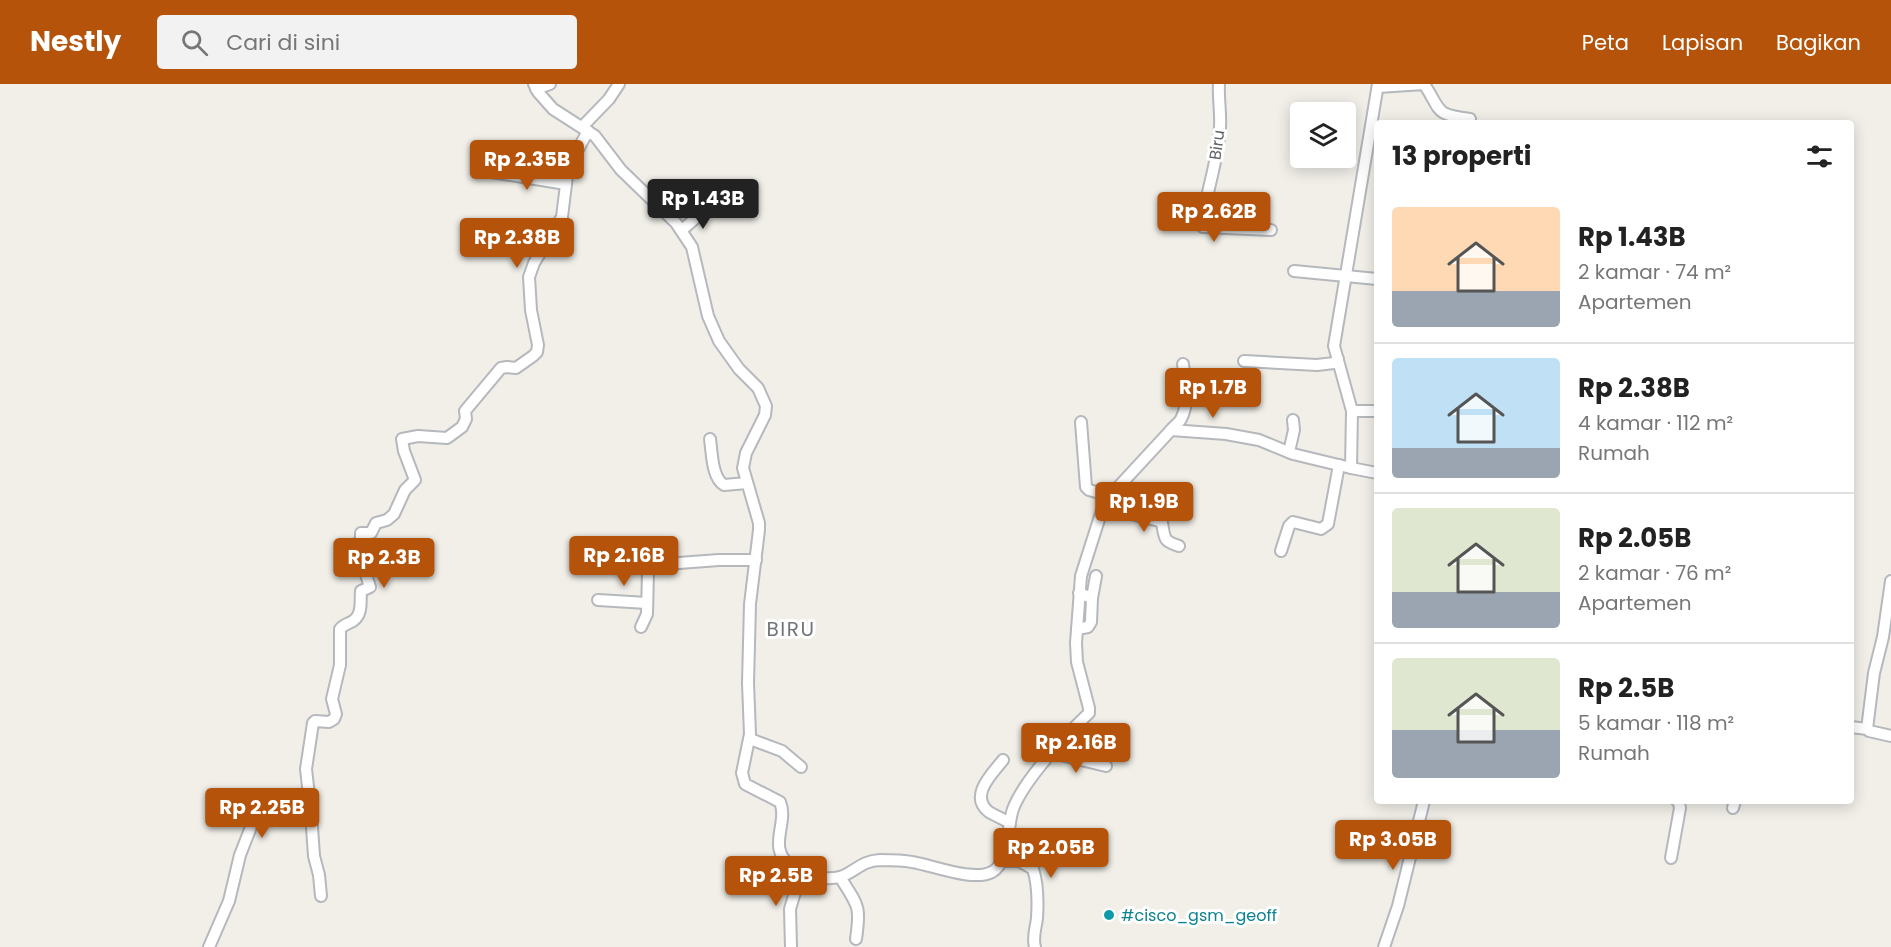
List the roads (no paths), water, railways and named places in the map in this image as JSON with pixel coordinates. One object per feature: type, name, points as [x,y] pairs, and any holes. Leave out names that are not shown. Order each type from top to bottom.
[{"type":"street","points":[[535,86],[550,84]]},
{"type":"street","points":[[321,897],[314,856],[306,770],[313,723],[315,721],[332,722],[336,714],[332,699],[340,665],[340,629],[356,618],[360,612],[362,591],[370,587],[355,546],[361,540],[361,533],[371,533],[376,523],[387,520],[394,514],[408,485],[415,480],[402,440],[418,436],[447,438],[462,427],[466,419],[465,411],[501,368],[516,368],[537,351],[538,345],[531,310],[530,277],[534,263],[562,217],[568,168],[585,129],[618,84]]},
{"type":"street","name":"Biru","points":[[1202,206],[1206,202],[1218,150],[1221,111],[1218,96],[1219,84]]},
{"type":"street","points":[[1351,468],[1352,411],[1334,346],[1378,86],[1424,84],[1441,112],[1470,119]]},
{"type":"street","points":[[535,86],[553,109],[595,136],[621,170],[682,230],[692,247],[708,316],[719,341],[739,369],[758,388],[764,400],[765,415],[744,460],[743,468],[759,524],[750,604],[750,739],[742,779],[745,783],[780,802],[783,814],[778,843],[789,864],[801,872],[823,878],[840,877],[865,862],[879,860],[912,862],[947,872],[979,874],[992,872],[1002,861],[1013,811],[1019,796],[1052,753],[1089,713],[1077,662],[1081,576],[1103,507],[1110,496],[1181,419],[1186,406],[1183,364]]},
{"type":"street","points":[[491,172],[566,184]]},
{"type":"street","points":[[1168,202],[1202,206],[1200,221],[1203,227],[1270,230]]},
{"type":"street","points":[[682,230],[706,209]]},
{"type":"street","points":[[1294,271],[1374,279]]},
{"type":"street","points":[[1244,361],[1321,365],[1334,363],[1338,359]]},
{"type":"street","points":[[1352,411],[1374,411]]},
{"type":"street","points":[[1289,452],[1294,429],[1293,420]]},
{"type":"street","points":[[1081,422],[1086,487],[1110,496]]},
{"type":"street","points":[[1171,430],[1226,434],[1259,440],[1289,452],[1374,472]]},
{"type":"street","points":[[710,439],[717,477],[721,484],[747,483]]},
{"type":"street","points":[[1281,551],[1288,526],[1293,522],[1321,529],[1328,524],[1339,465]]},
{"type":"street","points":[[1103,507],[1159,521],[1163,525],[1164,538],[1167,542],[1179,546]]},
{"type":"street","points":[[641,627],[646,614],[648,571],[654,564],[756,560]]},
{"type":"street","points":[[1077,629],[1091,625],[1096,576]]},
{"type":"street","points":[[1867,729],[1874,673],[1891,581]]},
{"type":"street","points":[[1079,593],[1092,598]]},
{"type":"street","points":[[598,600],[647,603]]},
{"type":"street","points":[[1854,727],[1891,736]]},
{"type":"street","points":[[750,739],[782,751],[801,767]]},
{"type":"street","points":[[1052,753],[1106,766]]},
{"type":"street","points":[[1003,760],[984,783],[981,797],[987,810],[1010,823]]},
{"type":"street","points":[[1384,947],[1398,906],[1423,804]]},
{"type":"street","points":[[1671,858],[1680,804]]},
{"type":"street","points":[[209,947],[230,901],[240,855],[259,805],[310,813]]},
{"type":"street","points":[[1002,861],[1019,861],[1033,869],[1037,882],[1037,916],[1033,941],[1035,947]]},
{"type":"street","points":[[791,947],[790,909],[801,872]]},
{"type":"street","points":[[840,877],[858,908],[856,939]]},
{"type":"place","name":"#cisco_gsm_geoff","points":[[1109,915]]},
{"type":"district","name":"BIRU","points":[[791,629]]}]
